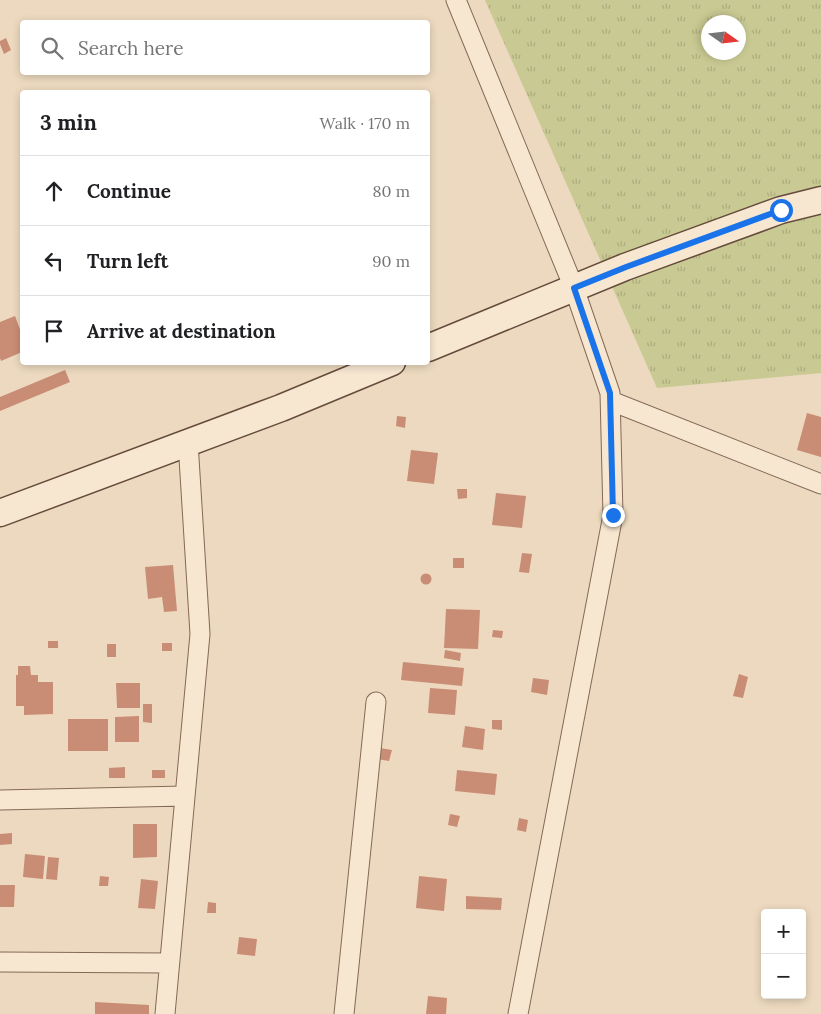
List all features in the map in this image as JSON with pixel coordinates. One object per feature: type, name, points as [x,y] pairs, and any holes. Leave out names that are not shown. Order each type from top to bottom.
[{"type":"street","points":[[456,0],[574,288],[610,393],[613,515],[518,1014]]},
{"type":"street","points":[[430,347],[626,267],[772,213],[821,200]]},
{"type":"street","points":[[0,513],[281,408],[385,365]]},
{"type":"street","points":[[610,402],[821,484]]},
{"type":"street","points":[[165,1014],[200,634],[188,442]]},
{"type":"street","points":[[344,1014],[376,702]]},
{"type":"street","points":[[0,800],[185,796]]},
{"type":"street","points":[[0,962],[169,963]]},
{"type":"green space","points":[[485,0],[821,0],[821,373],[657,388]]},
{"type":"building","points":[[6,38],[11,50],[4,54],[0,41]]},
{"type":"building","points":[[15,316],[20,330],[20,353],[1,361],[0,358],[0,322]]},
{"type":"building","points":[[65,370],[70,382],[0,411],[0,397]]},
{"type":"building","points":[[807,413],[821,417],[821,457],[797,450]]},
{"type":"building","points":[[397,416],[406,417],[405,428],[396,426]]},
{"type":"building","points":[[411,450],[438,453],[434,484],[407,481]]},
{"type":"building","points":[[457,489],[467,489],[467,498],[458,499]]},
{"type":"building","points":[[496,493],[526,496],[522,528],[492,525]]},
{"type":"building","points":[[522,553],[532,554],[529,573],[519,572]]},
{"type":"building","points":[[453,558],[464,558],[464,568],[453,568]]},
{"type":"building","points":[[173,565],[177,611],[164,612],[162,597],[148,599],[145,567]]},
{"type":"building","points":[[424,574],[428,574],[431,579],[430,583],[424,584],[421,581],[421,577]]},
{"type":"building","points":[[446,609],[480,610],[478,649],[444,648]]},
{"type":"building","points":[[493,630],[503,631],[502,638],[492,637]]},
{"type":"building","points":[[48,641],[58,641],[58,648],[48,648]]},
{"type":"building","points":[[162,643],[172,643],[172,651],[162,651]]},
{"type":"building","points":[[107,644],[116,644],[116,657],[107,657]]},
{"type":"building","points":[[445,650],[461,653],[460,661],[444,658]]},
{"type":"building","points":[[403,662],[464,668],[462,686],[401,680]]},
{"type":"building","points":[[18,666],[30,666],[31,675],[38,675],[38,682],[53,682],[53,714],[24,715],[24,706],[16,706],[16,675],[18,675]]},
{"type":"building","points":[[739,674],[748,677],[743,698],[733,696]]},
{"type":"building","points":[[533,678],[549,680],[547,695],[531,692]]},
{"type":"building","points":[[116,683],[140,683],[140,708],[117,708]]},
{"type":"building","points":[[430,688],[457,690],[455,715],[428,713]]},
{"type":"building","points":[[143,704],[152,704],[152,723],[143,722]]},
{"type":"building","points":[[139,716],[139,742],[115,742],[115,717]]},
{"type":"building","points":[[68,719],[108,719],[108,751],[68,751]]},
{"type":"building","points":[[492,720],[502,720],[502,730],[492,729]]},
{"type":"building","points":[[465,726],[485,729],[483,750],[462,747]]},
{"type":"building","points":[[380,748],[392,750],[389,761],[377,759]]},
{"type":"building","points":[[125,767],[125,778],[109,778],[109,768]]},
{"type":"building","points":[[152,770],[165,770],[165,778],[152,778]]},
{"type":"building","points":[[457,770],[497,774],[495,795],[455,791]]},
{"type":"building","points":[[450,814],[460,816],[457,827],[448,825]]},
{"type":"building","points":[[519,818],[528,820],[526,832],[517,830]]},
{"type":"building","points":[[133,824],[157,824],[157,857],[133,858]]},
{"type":"building","points":[[12,833],[12,844],[0,845],[0,834]]},
{"type":"building","points":[[25,854],[45,856],[43,879],[23,877]]},
{"type":"building","points":[[48,857],[59,858],[57,880],[46,879]]},
{"type":"building","points":[[100,876],[109,877],[108,886],[99,886]]},
{"type":"building","points":[[419,876],[447,879],[444,911],[416,908]]},
{"type":"building","points":[[141,879],[158,881],[155,909],[138,908]]},
{"type":"building","points":[[0,885],[15,885],[14,907],[0,907]]},
{"type":"building","points":[[466,896],[502,898],[501,910],[466,909]]},
{"type":"building","points":[[208,902],[216,903],[216,913],[207,913]]},
{"type":"building","points":[[239,937],[257,939],[255,956],[237,954]]},
{"type":"building","points":[[428,996],[447,998],[446,1014],[426,1014]]},
{"type":"building","points":[[95,1002],[149,1005],[149,1014],[95,1014]]},
{"type":"route","points":[[613,515],[610,393],[574,288],[781,210]]}]
